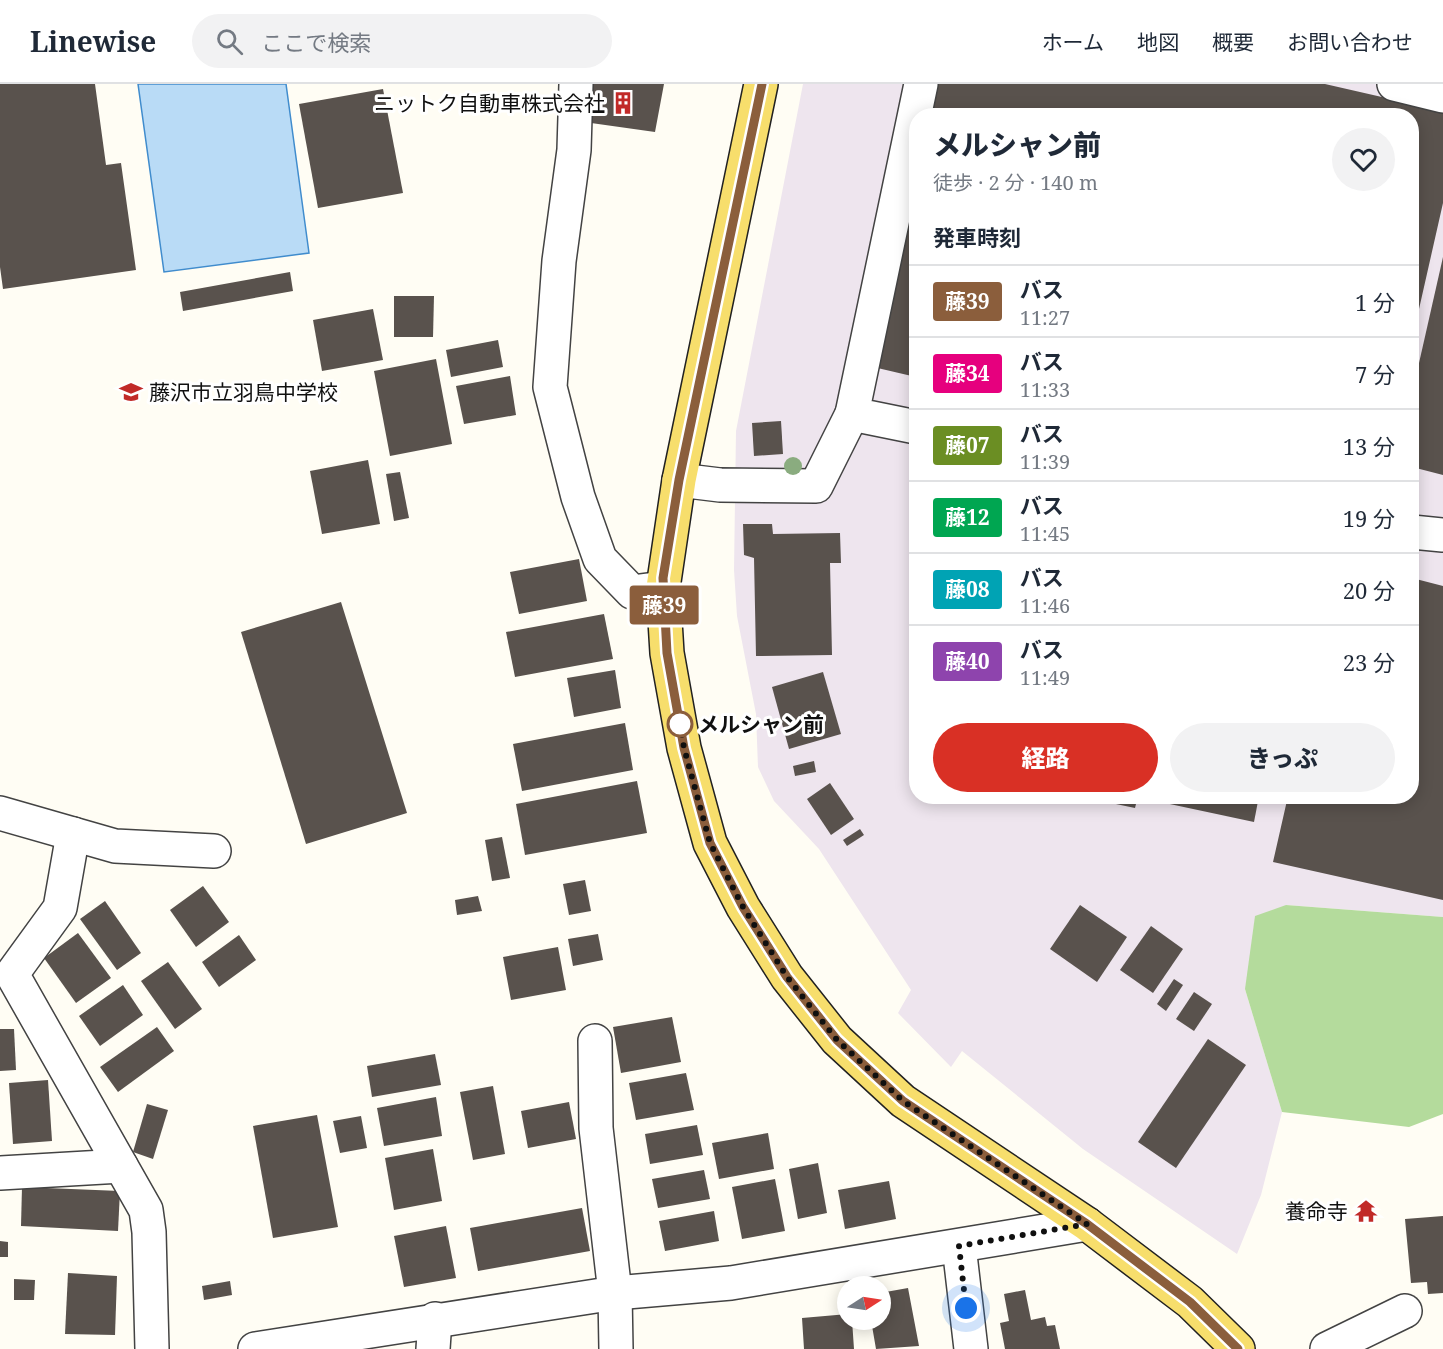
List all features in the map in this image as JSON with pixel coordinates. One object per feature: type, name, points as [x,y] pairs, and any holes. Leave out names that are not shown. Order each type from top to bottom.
[{"type":"main road","points":[[762,84],[679,480],[663,588],[667,653],[684,748],[710,843],[743,907],[787,977],[837,1040],[903,1101],[1087,1224],[1190,1302],[1238,1349]]},
{"type":"street","points":[[576,84],[574,150],[559,261],[550,387],[578,497],[600,559],[632,591],[663,588]]},
{"type":"street","points":[[916,108],[921,84]]},
{"type":"street","points":[[1394,84],[1443,96]]},
{"type":"street","points":[[679,480],[720,485],[816,486],[852,414],[909,141]]},
{"type":"street","points":[[852,414],[909,426]]},
{"type":"street","points":[[1419,533],[1443,535]]},
{"type":"street","points":[[0,813],[115,846],[214,851]]},
{"type":"street","points":[[73,834],[60,908],[6,979],[71,1073],[146,1210],[149,1232],[152,1349]]},
{"type":"street","points":[[596,1041],[596,1128],[615,1293],[616,1349]]},
{"type":"street","points":[[0,1173],[121,1166]]},
{"type":"street","points":[[255,1349],[434,1334],[615,1293],[731,1283],[1087,1224]]},
{"type":"street","points":[[959,1246],[971,1349]]},
{"type":"street","points":[[1327,1349],[1405,1311]]},
{"type":"shaded area","points":[[803,84],[1443,84],[1443,917],[1286,905],[1245,989],[1282,1112],[1261,1195],[1237,1254],[1083,1149],[962,1051],[951,1067],[898,1013],[911,990],[819,849],[774,801],[758,767],[756,714],[737,616],[734,570],[736,431]]},
{"type":"green space","points":[[1286,905],[1443,917],[1443,1114],[1409,1127],[1282,1112],[1245,989],[1255,916]]},
{"type":"water","points":[[138,84],[286,84],[309,253],[164,272]]},
{"type":"building","points":[[0,84],[95,84],[106,165],[121,163],[136,270],[3,289],[0,267]]},
{"type":"building","name":"ニットク自動車株式会社","points":[[590,84],[664,84],[655,132],[584,122]]},
{"type":"building","points":[[931,84],[1325,84],[1443,111],[1443,203],[1419,309],[1419,108],[926,108]]},
{"type":"building","points":[[383,89],[403,193],[318,208],[299,104]]},
{"type":"building","points":[[909,186],[909,375],[869,366]]},
{"type":"building","points":[[1443,257],[1443,475],[1419,469],[1419,363]]},
{"type":"building","points":[[290,272],[293,291],[183,311],[180,292]]},
{"type":"building","points":[[394,296],[434,296],[433,337],[394,337]]},
{"type":"building","points":[[373,309],[383,360],[322,371],[313,320]]},
{"type":"building","points":[[498,340],[503,367],[451,377],[446,350]]},
{"type":"building","points":[[436,359],[452,444],[390,456],[374,371]]},
{"type":"building","points":[[510,376],[516,415],[464,424],[456,386]]},
{"type":"building","points":[[781,421],[783,454],[754,456],[752,423]]},
{"type":"building","points":[[368,460],[380,524],[322,534],[310,471]]},
{"type":"building","points":[[400,472],[409,518],[394,521],[386,474]]},
{"type":"building","points":[[743,524],[772,524],[773,534],[840,533],[841,563],[830,563],[832,655],[756,656],[754,558],[744,555]]},
{"type":"building","points":[[579,559],[587,601],[519,614],[510,572]]},
{"type":"building","points":[[1419,580],[1443,586],[1443,900],[1273,862],[1286,804],[1419,804]]},
{"type":"building","points":[[341,602],[407,813],[306,844],[241,632]]},
{"type":"building","points":[[604,614],[613,659],[515,677],[506,632]]},
{"type":"building","points":[[615,670],[621,708],[574,717],[567,678]]},
{"type":"building","points":[[823,672],[841,734],[789,749],[772,687]]},
{"type":"building","points":[[625,723],[633,770],[522,791],[513,744]]},
{"type":"building","points":[[814,761],[816,772],[795,776],[793,766]]},
{"type":"building","points":[[637,781],[647,833],[525,855],[516,804]]},
{"type":"building","points":[[830,783],[854,819],[831,835],[807,799]]},
{"type":"building","points":[[1116,804],[1136,804],[1135,808]]},
{"type":"building","points":[[1170,804],[1257,804],[1254,822]]},
{"type":"building","points":[[860,829],[864,835],[847,846],[843,840]]},
{"type":"building","points":[[502,837],[510,878],[492,881],[485,840]]},
{"type":"building","points":[[585,880],[591,911],[569,915],[563,884]]},
{"type":"building","points":[[203,886],[229,922],[196,947],[170,910]]},
{"type":"building","points":[[478,896],[482,911],[457,915],[455,900]]},
{"type":"building","points":[[105,901],[141,953],[117,970],[80,919]]},
{"type":"building","points":[[1080,905],[1127,937],[1097,982],[1050,949]]},
{"type":"building","points":[[1151,926],[1183,949],[1153,993],[1120,970]]},
{"type":"building","points":[[78,933],[111,978],[76,1003],[44,958]]},
{"type":"building","points":[[598,934],[603,960],[573,966],[568,939]]},
{"type":"building","points":[[239,935],[256,960],[219,987],[202,962]]},
{"type":"building","points":[[558,947],[566,990],[511,1000],[503,957]]},
{"type":"building","points":[[168,962],[202,1009],[175,1029],[141,981]]},
{"type":"building","points":[[1174,979],[1183,985],[1166,1011],[1157,1004]]},
{"type":"building","points":[[123,985],[143,1015],[100,1046],[79,1016]]},
{"type":"building","points":[[1194,992],[1212,1004],[1194,1031],[1176,1019]]},
{"type":"building","points":[[672,1017],[681,1062],[621,1073],[613,1027]]},
{"type":"building","points":[[157,1027],[174,1051],[118,1092],[100,1067]]},
{"type":"building","points":[[0,1029],[14,1029],[16,1070],[0,1071]]},
{"type":"building","points":[[1208,1039],[1246,1065],[1176,1168],[1138,1142]]},
{"type":"building","points":[[435,1054],[441,1085],[372,1097],[367,1066]]},
{"type":"building","points":[[686,1073],[694,1110],[636,1120],[629,1083]]},
{"type":"building","points":[[48,1080],[52,1141],[13,1144],[9,1083]]},
{"type":"building","points":[[493,1086],[505,1154],[473,1160],[460,1092]]},
{"type":"building","points":[[436,1097],[442,1136],[384,1146],[377,1108]]},
{"type":"building","points":[[569,1102],[576,1139],[528,1148],[521,1111]]},
{"type":"building","points":[[147,1104],[168,1110],[153,1159],[133,1152]]},
{"type":"building","points":[[317,1115],[338,1227],[273,1238],[253,1126]]},
{"type":"building","points":[[361,1116],[367,1148],[340,1153],[333,1121]]},
{"type":"building","points":[[697,1125],[703,1155],[650,1164],[645,1134]]},
{"type":"building","points":[[768,1133],[774,1169],[719,1179],[712,1143]]},
{"type":"building","points":[[433,1149],[442,1201],[394,1210],[385,1158]]},
{"type":"building","points":[[818,1163],[827,1213],[798,1219],[789,1169]]},
{"type":"building","points":[[704,1170],[710,1199],[658,1208],[652,1179]]},
{"type":"building","points":[[775,1179],[785,1231],[742,1239],[732,1187]]},
{"type":"building","points":[[889,1181],[896,1219],[845,1229],[838,1190]]},
{"type":"building","points":[[22,1187],[120,1191],[118,1231],[21,1226]]},
{"type":"building","points":[[582,1208],[590,1251],[478,1271],[470,1228]]},
{"type":"building","points":[[714,1211],[719,1241],[665,1251],[659,1221]]},
{"type":"building","points":[[1443,1216],[1443,1293],[1428,1294],[1427,1282],[1411,1283],[1405,1219]]},
{"type":"building","points":[[446,1226],[456,1278],[404,1287],[394,1236]]},
{"type":"building","points":[[0,1241],[8,1242],[8,1257],[0,1257]]},
{"type":"building","points":[[68,1273],[117,1276],[115,1335],[65,1334]]},
{"type":"building","points":[[14,1279],[35,1280],[34,1300],[14,1300]]},
{"type":"building","points":[[230,1281],[232,1295],[204,1300],[202,1286]]},
{"type":"building","points":[[908,1288],[919,1346],[876,1349],[873,1330],[891,1330],[891,1291]]},
{"type":"building","points":[[1025,1290],[1031,1320],[1045,1317],[1047,1326],[1055,1325],[1060,1349],[1005,1349],[1000,1323],[1009,1321],[1004,1294]]},
{"type":"building","points":[[837,1315],[837,1330],[853,1330],[854,1349],[804,1349],[802,1318]]},
{"type":"bus line","name":"藤39","points":[[762,84],[679,480],[663,578],[667,653],[684,748],[710,843],[743,907],[787,977],[837,1040],[903,1101],[1087,1224],[1190,1302],[1238,1349]]},
{"type":"place","name":"ニットク自動車株式会社","points":[[623,103]]},
{"type":"place","name":"藤沢市立羽鳥中学校","points":[[131,392]]},
{"type":"place","name":"メルシャン前","points":[[680,724]]},
{"type":"place","name":"養命寺","points":[[1366,1211]]},
{"type":"route","points":[[680,724],[684,748],[710,843],[743,907],[787,977],[837,1040],[903,1101],[1087,1224],[959,1246],[966,1308]]}]
